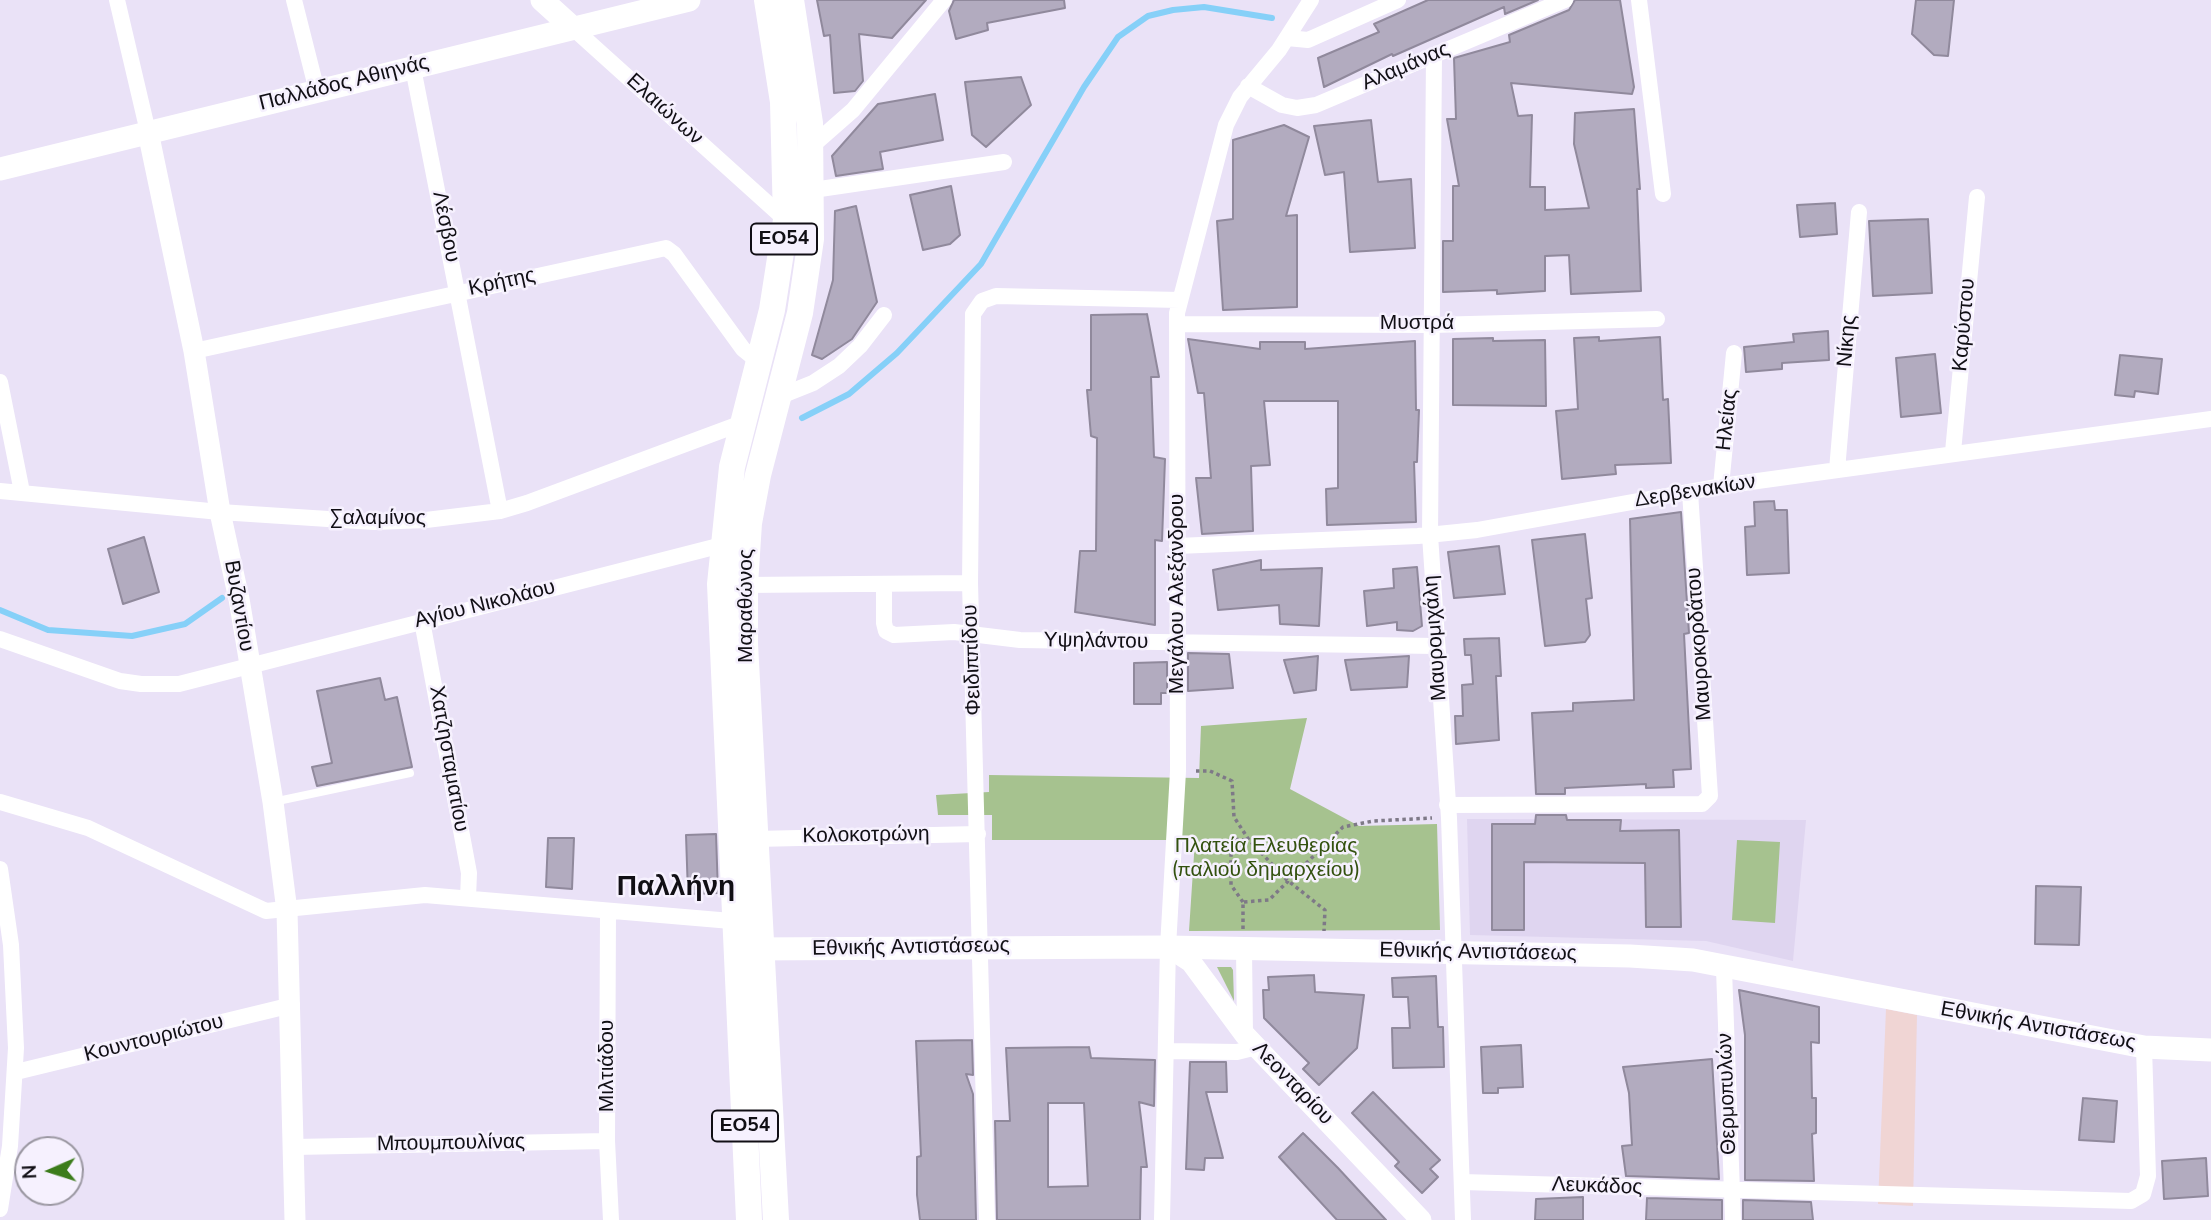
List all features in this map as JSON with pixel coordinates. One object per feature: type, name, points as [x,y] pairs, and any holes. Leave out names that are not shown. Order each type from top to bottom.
[{"type":"main road","name":"Ελαιώνων","points":[[542,0],[573,29]]},
{"type":"main road","name":"Παλλάδος Αθιηνάς","points":[[0,169],[689,0]]},
{"type":"main road","name":"Μαραθώνος","points":[[749,1220],[747,922],[720,610],[722,545],[732,467],[776,287],[786,220],[783,102],[767,0]]},
{"type":"main road","name":"Μαραθώνος","points":[[747,922],[755,839],[745,585],[754,495],[806,280],[813,190],[812,146],[803,68],[791,0]]},
{"type":"main road","name":"Εθνικής Αντιστάσεως","points":[[748,949],[1168,947],[1693,960],[1724,969],[2144,1047],[2211,1050]]},
{"type":"main road","name":"Μαραθώνος","points":[[748,949],[776,1220]]},
{"type":"street","name":"Βυζαντίου","points":[[117,0],[194,351],[220,512],[273,802],[287,911],[292,1006],[295,1220]]},
{"type":"street","points":[[294,0],[317,91]]},
{"type":"street","points":[[812,146],[853,110],[944,0]]},
{"type":"street","name":"Μεγάλου Αλεξάνδρου","points":[[1162,1220],[1168,947],[1178,771],[1177,324],[1180,300],[1220,140],[1231,113],[1248,86],[1287,38],[1311,0]]},
{"type":"street","points":[[1287,38],[1307,40],[1398,0]]},
{"type":"street","name":"Αλαμάνας","points":[[1248,86],[1282,105],[1306,107],[1564,0]]},
{"type":"street","points":[[1639,0],[1663,194]]},
{"type":"street","name":"Ελαιώνων","points":[[573,29],[786,220]]},
{"type":"street","name":"Μαυρομιχάλη","points":[[1434,55],[1430,535],[1448,811],[1463,1220]]},
{"type":"street","name":"Λέσβου","points":[[413,68],[500,511]]},
{"type":"street","points":[[813,190],[1004,162]]},
{"type":"street","name":"Καρύστου","points":[[1953,452],[1977,197]]},
{"type":"street","name":"Νίκης","points":[[1836,470],[1859,212]]},
{"type":"street","name":"Κρήτης","points":[[194,351],[666,248],[674,254],[743,349],[759,362]]},
{"type":"street","name":"Φειδιππίδου","points":[[987,1220],[974,635],[970,583],[973,314],[982,301],[996,296],[1180,300]]},
{"type":"street","points":[[778,397],[813,383],[839,366],[860,346],[884,315]]},
{"type":"street","name":"Μυστρά","points":[[1177,324],[1432,325],[1657,319]]},
{"type":"street","name":"Ηλείας","points":[[1721,486],[1734,353]]},
{"type":"street","points":[[0,382],[22,492]]},
{"type":"street","name":"Δερβενακίων","points":[[1177,546],[1430,535],[1721,486],[1953,452],[2211,419]]},
{"type":"street","name":"Σαλαμίνος","points":[[0,491],[220,512],[374,522],[426,520],[500,511],[742,423]]},
{"type":"street","name":"Μαυροκορδάτου","points":[[1448,811],[1702,804],[1710,796],[1690,492]]},
{"type":"street","name":"Αγίου Νικολάου","points":[[0,639],[110,678],[141,684],[179,684],[722,545]]},
{"type":"street","points":[[745,585],[884,586],[970,583]]},
{"type":"street","name":"Υψηλάντου","points":[[884,586],[886,631],[894,635],[954,632],[1020,640],[1436,646]]},
{"type":"street","name":"Χατζησταματίου","points":[[422,621],[469,873],[468,898]]},
{"type":"street","points":[[0,802],[88,828],[266,911],[287,911],[415,896],[468,898],[747,922]]},
{"type":"street","name":"Κολοκοτρώνη","points":[[755,839],[978,834]]},
{"type":"street","points":[[0,869],[15,990],[16,1073],[10,1146],[0,1209]]},
{"type":"street","name":"Μιλτιάδου","points":[[608,911],[607,1141],[611,1220]]},
{"type":"street","name":"Λεονταρίου","points":[[1168,947],[1183,955],[1200,972],[1251,1041],[1421,1220]]},
{"type":"street","points":[[1166,1051],[1237,1052],[1251,1041],[1244,949]]},
{"type":"street","name":"Θερμοπυλών","points":[[1724,969],[1734,1220]]},
{"type":"street","name":"Κουντουριώτου","points":[[16,1073],[292,1006]]},
{"type":"street","name":"Λευκάδος","points":[[1462,1182],[1732,1192],[2131,1201],[2143,1194],[2148,1176],[2144,1047]]},
{"type":"street","name":"Μπουμπουλίνας","points":[[294,1147],[607,1141]]},
{"type":"lane","points":[[273,802],[410,773]]},
{"type":"path","points":[[1178,771],[1210,771],[1233,781],[1234,817],[1248,840],[1287,880],[1325,910],[1324,950]]},
{"type":"path","points":[[1243,902],[1269,900],[1343,827],[1448,811]]},
{"type":"path","points":[[1244,949],[1243,902],[1231,885],[1231,846],[1232,839],[1248,840]]},
{"type":"shaded area","points":[[1467,819],[1806,820],[1793,961],[1706,941],[1470,935]]},
{"type":"shaded area","points":[[1886,1009],[1917,1015],[1913,1206],[1878,1204]]},
{"type":"green space","name":"Πλατεία Ελευθερίας (παλιού δημαρχείου)","points":[[1307,718],[1290,789],[1359,826],[1437,824],[1440,930],[1189,931],[1195,840],[992,840],[992,815],[938,815],[936,795],[989,792],[989,775],[1199,778],[1201,726]]},
{"type":"green space","points":[[1737,840],[1780,842],[1775,923],[1732,920]]},
{"type":"green space","points":[[1217,967],[1231,967],[1233,970],[1234,1001]]},
{"type":"building","points":[[817,0],[926,0],[892,38],[859,34],[863,81],[855,91],[834,93],[830,35],[824,36]]},
{"type":"building","points":[[954,0],[1064,0],[1065,8],[987,23],[988,30],[956,39],[949,11]]},
{"type":"building","points":[[1428,0],[1538,0],[1505,14],[1504,7],[1393,56],[1392,54],[1324,87],[1318,58],[1379,32],[1374,24]]},
{"type":"building","points":[[1575,0],[1620,0],[1634,87],[1632,94],[1511,83],[1518,116],[1532,115],[1530,187],[1545,187],[1545,210],[1589,208],[1574,144],[1575,113],[1634,109],[1640,189],[1637,189],[1641,291],[1571,294],[1569,255],[1545,256],[1545,291],[1497,294],[1497,290],[1443,292],[1443,241],[1453,241],[1453,186],[1459,186],[1447,119],[1456,119],[1454,58],[1510,42],[1509,35],[1569,10]]},
{"type":"building","points":[[1916,0],[1954,0],[1948,56],[1934,55],[1912,34]]},
{"type":"building","points":[[1021,77],[1031,105],[986,147],[972,135],[965,82]]},
{"type":"building","points":[[935,94],[943,140],[880,152],[883,169],[836,176],[832,156],[878,104]]},
{"type":"building","points":[[1371,120],[1378,182],[1411,179],[1415,248],[1350,252],[1344,172],[1325,175],[1314,126]]},
{"type":"building","points":[[1284,125],[1309,137],[1286,216],[1297,215],[1297,307],[1223,310],[1217,221],[1233,219],[1233,140]]},
{"type":"building","points":[[951,186],[960,235],[950,244],[923,250],[910,195]]},
{"type":"building","points":[[1835,203],[1837,234],[1800,237],[1797,205]]},
{"type":"building","points":[[856,206],[877,302],[852,339],[822,359],[812,355],[833,280],[835,211]]},
{"type":"building","points":[[1928,219],[1932,293],[1873,296],[1869,221]]},
{"type":"building","points":[[1147,314],[1159,377],[1151,377],[1154,457],[1165,459],[1162,541],[1155,540],[1155,625],[1075,612],[1080,551],[1096,551],[1097,438],[1091,436],[1087,390],[1091,390],[1091,315]]},
{"type":"building","points":[[1828,331],[1829,360],[1782,363],[1782,369],[1746,372],[1744,347],[1794,342],[1793,334]]},
{"type":"building","points":[[1599,337],[1599,341],[1660,337],[1663,400],[1668,399],[1671,463],[1615,465],[1616,474],[1562,479],[1556,411],[1578,409],[1574,338]]},
{"type":"building","points":[[1493,338],[1493,341],[1545,340],[1546,406],[1453,405],[1453,339]]},
{"type":"building","points":[[1188,339],[1260,349],[1260,342],[1305,342],[1305,349],[1415,341],[1416,410],[1419,410],[1417,462],[1414,462],[1416,522],[1327,525],[1326,489],[1338,488],[1338,401],[1264,401],[1270,465],[1251,466],[1253,531],[1202,534],[1196,478],[1211,478],[1204,393],[1198,393]]},
{"type":"building","points":[[1935,354],[1941,413],[1901,417],[1896,358]]},
{"type":"building","points":[[2120,355],[2162,359],[2158,394],[2135,391],[2134,397],[2115,395]]},
{"type":"building","points":[[1774,501],[1775,510],[1787,510],[1789,573],[1747,575],[1745,527],[1755,526],[1754,502]]},
{"type":"building","points":[[1681,512],[1689,633],[1684,634],[1691,769],[1673,770],[1674,787],[1646,788],[1646,784],[1565,788],[1565,794],[1536,794],[1532,713],[1573,711],[1573,703],[1634,700],[1630,519]]},
{"type":"building","points":[[1585,534],[1592,598],[1586,599],[1590,635],[1585,642],[1545,646],[1532,540]]},
{"type":"building","points":[[144,537],[159,592],[123,604],[108,549]]},
{"type":"building","points":[[1499,546],[1505,594],[1454,598],[1448,552]]},
{"type":"building","points":[[1261,560],[1261,570],[1322,568],[1319,626],[1280,624],[1279,605],[1218,610],[1213,570]]},
{"type":"building","points":[[1417,567],[1422,626],[1413,631],[1397,630],[1397,622],[1367,626],[1364,591],[1394,588],[1393,569]]},
{"type":"building","points":[[1499,638],[1501,676],[1496,676],[1499,740],[1456,744],[1455,716],[1463,716],[1462,685],[1473,684],[1471,655],[1465,655],[1464,639]]},
{"type":"building","points":[[1188,653],[1229,654],[1233,688],[1188,691]]},
{"type":"building","points":[[1318,656],[1316,690],[1294,693],[1284,660]]},
{"type":"building","points":[[1409,656],[1407,687],[1351,690],[1345,660]]},
{"type":"building","points":[[1167,662],[1167,693],[1161,693],[1161,704],[1134,704],[1134,663]]},
{"type":"building","points":[[380,678],[385,700],[397,697],[412,767],[317,786],[312,767],[332,763],[317,691]]},
{"type":"building","points":[[1536,815],[1566,815],[1567,820],[1621,820],[1620,831],[1679,830],[1681,927],[1646,927],[1645,863],[1524,862],[1524,930],[1492,930],[1492,824],[1535,824]]},
{"type":"building","points":[[716,834],[718,893],[688,894],[686,835]]},
{"type":"building","points":[[548,838],[574,838],[572,889],[546,887]]},
{"type":"building","points":[[2036,886],[2081,887],[2079,945],[2035,944]]},
{"type":"building","points":[[1314,975],[1315,992],[1364,995],[1357,1048],[1319,1085],[1303,1069],[1309,1063],[1264,1018],[1263,990],[1269,990],[1268,977]]},
{"type":"building","points":[[1436,976],[1438,1027],[1443,1027],[1444,1067],[1393,1068],[1392,1028],[1410,1028],[1408,997],[1393,997],[1392,978]]},
{"type":"building","points":[[1739,990],[1819,1007],[1819,1043],[1811,1042],[1812,1098],[1816,1098],[1816,1133],[1812,1134],[1814,1181],[1745,1180],[1745,1035]]},
{"type":"building","points":[[972,1040],[973,1075],[966,1074],[973,1094],[976,1220],[920,1220],[917,1195],[917,1157],[921,1156],[916,1041]]},
{"type":"building","points":[[1521,1045],[1523,1087],[1498,1088],[1498,1093],[1483,1093],[1481,1047]]},
{"type":"building","points":[[1089,1047],[1091,1058],[1155,1060],[1154,1106],[1139,1102],[1147,1167],[1141,1167],[1140,1220],[997,1220],[995,1121],[1010,1121],[1006,1048]],"holes":[[[1048,1103],[1084,1103],[1088,1186],[1048,1187]]]},
{"type":"building","points":[[1712,1059],[1719,1179],[1626,1176],[1622,1146],[1632,1145],[1629,1093],[1623,1067]]},
{"type":"building","points":[[1190,1062],[1226,1062],[1227,1092],[1206,1092],[1223,1158],[1205,1158],[1204,1170],[1186,1169]]},
{"type":"building","points":[[1373,1092],[1440,1160],[1430,1169],[1438,1177],[1422,1193],[1395,1166],[1399,1162],[1352,1113]]},
{"type":"building","points":[[2083,1098],[2117,1101],[2114,1142],[2079,1140]]},
{"type":"building","points":[[1303,1133],[1386,1220],[1337,1220],[1279,1157]]},
{"type":"building","points":[[2206,1158],[2208,1196],[2164,1199],[2162,1161]]},
{"type":"building","points":[[1583,1197],[1583,1220],[1535,1220],[1536,1199]]},
{"type":"building","points":[[1647,1198],[1722,1200],[1722,1220],[1646,1220]]},
{"type":"building","points":[[1743,1200],[1811,1202],[1813,1220],[1743,1220]]},
{"type":"waterway","points":[[802,418],[849,394],[897,353],[981,264],[1084,87],[1118,37],[1148,16],[1173,10],[1204,7],[1272,18]]},
{"type":"waterway","points":[[0,610],[48,630],[132,636],[185,624],[222,598]]},
{"type":"district","name":"Παλλήνη","points":[[676,888]]}]
